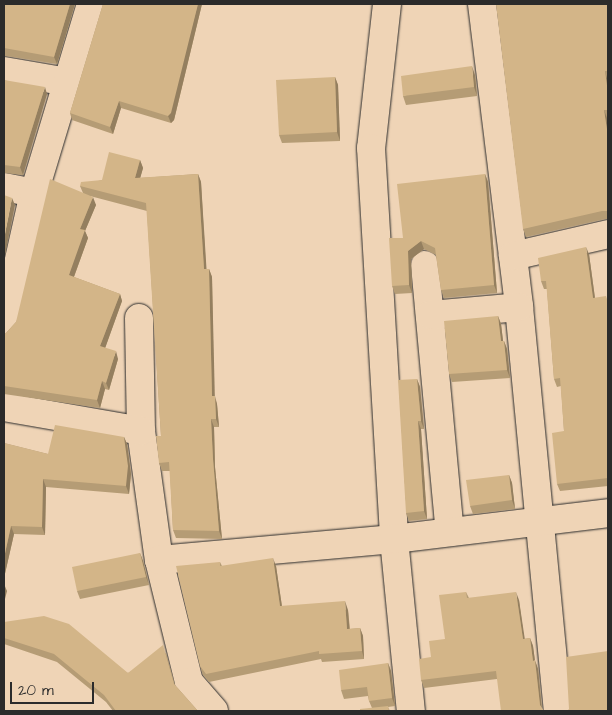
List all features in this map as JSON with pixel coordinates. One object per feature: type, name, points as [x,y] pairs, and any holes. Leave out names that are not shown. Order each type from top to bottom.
[{"type":"street","points":[[4,326],[34,193],[91,4]]},
{"type":"street","points":[[387,4],[371,148],[394,538],[411,711]]},
{"type":"street","points":[[482,4],[520,307],[558,711]]},
{"type":"street","points":[[4,71],[68,82]]},
{"type":"street","points":[[4,187],[34,193]]},
{"type":"street","points":[[513,256],[608,234]]},
{"type":"street","points":[[425,265],[450,532]]},
{"type":"street","points":[[430,315],[520,307]]},
{"type":"street","points":[[139,318],[141,431],[159,560],[189,682],[214,711]]},
{"type":"street","points":[[4,407],[141,431]]},
{"type":"street","points":[[159,560],[394,538],[608,512]]},
{"type":"building","points":[[4,4],[70,4],[54,57],[4,48]]},
{"type":"building","points":[[103,4],[198,4],[171,113],[168,116],[119,101],[110,127],[70,113]]},
{"type":"building","points":[[496,4],[608,4],[608,71],[605,71],[608,110],[604,110],[608,136],[608,211],[523,229]]},
{"type":"building","points":[[472,66],[474,87],[403,96],[401,76]]},
{"type":"building","points":[[335,77],[337,132],[279,135],[276,80]]},
{"type":"building","points":[[4,80],[45,87],[20,167],[4,165]]},
{"type":"building","points":[[109,152],[140,160],[135,178],[198,174],[204,269],[209,269],[212,396],[215,396],[216,419],[211,419],[219,531],[173,530],[169,462],[159,463],[156,436],[161,436],[146,203],[80,186],[81,182],[102,180]]},
{"type":"building","points":[[485,174],[494,285],[441,290],[435,248],[421,241],[408,251],[409,285],[392,286],[389,238],[403,238],[397,184]]},
{"type":"building","points":[[50,179],[93,197],[80,229],[85,230],[69,275],[120,294],[100,346],[116,351],[106,383],[102,381],[97,400],[4,386],[4,333],[16,322]]},
{"type":"building","points":[[4,195],[12,198],[4,239]]},
{"type":"building","points":[[586,247],[593,298],[606,296],[608,299],[608,478],[557,484],[552,433],[564,431],[560,378],[554,379],[546,281],[541,281],[538,258]]},
{"type":"building","points":[[498,316],[501,341],[504,341],[507,370],[449,374],[444,321]]},
{"type":"building","points":[[417,379],[421,421],[418,421],[424,511],[406,513],[398,380]]},
{"type":"building","points":[[55,425],[124,437],[128,466],[126,486],[43,479],[42,527],[11,526],[4,558],[4,443],[48,454]]},
{"type":"building","points":[[509,475],[512,500],[470,506],[466,480]]},
{"type":"building","points":[[140,553],[146,577],[77,591],[72,567]]},
{"type":"building","points":[[273,558],[280,606],[345,601],[347,629],[360,628],[362,651],[319,654],[319,651],[206,674],[200,666],[176,566],[220,562],[220,566]]},
{"type":"building","points":[[466,592],[467,598],[516,592],[523,639],[530,638],[533,661],[535,660],[540,705],[544,711],[501,711],[496,671],[421,680],[419,659],[431,657],[429,641],[445,639],[439,595]]},
{"type":"building","points":[[44,616],[69,624],[128,673],[163,645],[174,684],[198,711],[116,711],[104,695],[54,654],[4,638],[4,622]]},
{"type":"building","points":[[608,651],[608,711],[567,711],[569,709],[566,657]]},
{"type":"building","points":[[388,663],[392,698],[369,701],[367,687],[341,690],[339,670]]},
{"type":"building","points":[[388,706],[389,711],[360,711],[360,709]]}]
